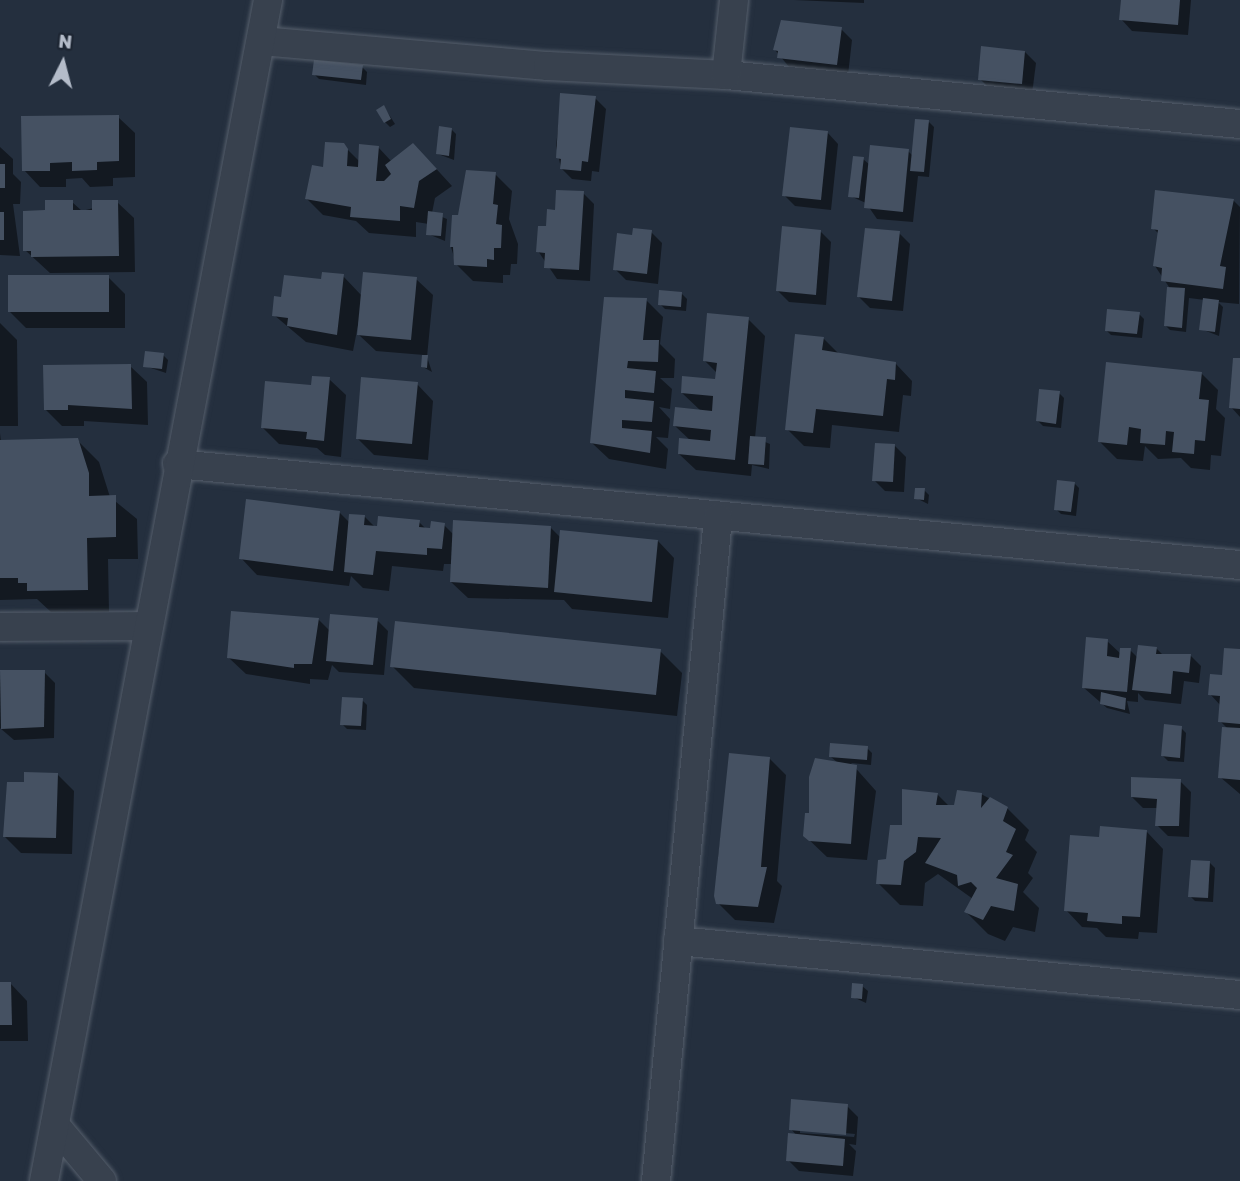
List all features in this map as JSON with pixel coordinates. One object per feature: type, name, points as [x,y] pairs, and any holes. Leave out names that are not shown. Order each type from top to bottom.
[{"type":"street","points":[[44,1181],[146,626],[268,0]]},
{"type":"street","points":[[726,75],[734,0]]},
{"type":"street","points":[[261,41],[548,66],[726,75],[1240,124]]},
{"type":"street","points":[[177,464],[718,518],[1240,565]]},
{"type":"street","points":[[656,1181],[718,518]]},
{"type":"street","points":[[0,627],[146,626]]},
{"type":"street","points":[[678,941],[1240,995]]},
{"type":"street","points":[[55,1125],[102,1181]]},
{"type":"building","points":[[1121,0],[1180,0],[1178,25],[1119,20]]},
{"type":"building","points":[[781,20],[842,27],[837,65],[777,58],[778,51],[773,50]]},
{"type":"building","points":[[981,46],[1025,51],[1022,84],[978,80]]},
{"type":"building","points":[[314,60],[363,65],[361,80],[312,75]]},
{"type":"building","points":[[560,93],[596,96],[588,162],[582,161],[581,171],[560,169],[561,159],[556,158]]},
{"type":"building","points":[[384,105],[391,119],[384,123],[376,110]]},
{"type":"building","points":[[119,115],[119,161],[97,162],[97,170],[72,171],[72,162],[50,163],[50,171],[22,171],[21,116]]},
{"type":"building","points":[[915,119],[929,120],[924,172],[910,171]]},
{"type":"building","points":[[439,126],[452,128],[449,156],[436,154]]},
{"type":"building","points":[[790,127],[828,131],[821,200],[782,196]]},
{"type":"building","points":[[325,142],[344,143],[348,149],[347,166],[358,167],[359,144],[379,146],[376,181],[384,181],[391,174],[385,165],[413,143],[437,169],[419,181],[414,208],[400,206],[400,221],[350,217],[351,207],[305,199],[312,165],[323,167]]},
{"type":"building","points":[[870,145],[909,149],[903,212],[864,208]]},
{"type":"building","points":[[853,156],[864,157],[859,198],[848,197]]},
{"type":"building","points":[[0,164],[5,164],[5,188],[0,188]]},
{"type":"building","points":[[466,170],[496,172],[493,204],[498,205],[496,224],[502,225],[501,248],[494,248],[494,260],[487,259],[487,267],[454,265],[453,247],[450,247],[452,215],[458,215]]},
{"type":"building","points":[[556,190],[584,191],[579,270],[544,268],[545,253],[536,252],[538,226],[546,226],[547,209],[555,210]]},
{"type":"building","points":[[1155,190],[1234,199],[1220,266],[1226,267],[1223,289],[1161,281],[1162,268],[1153,266],[1158,230],[1151,229]]},
{"type":"building","points":[[45,200],[73,200],[73,210],[92,210],[92,200],[118,200],[119,256],[31,257],[31,251],[23,251],[23,211],[45,210]]},
{"type":"building","points":[[428,211],[443,213],[441,236],[426,235]]},
{"type":"building","points":[[0,212],[4,212],[4,240],[0,240]]},
{"type":"building","points":[[782,226],[821,230],[816,295],[776,291]]},
{"type":"building","points":[[633,228],[652,230],[647,274],[613,270],[617,233],[632,235]]},
{"type":"building","points":[[865,228],[900,231],[892,301],[857,297]]},
{"type":"building","points":[[322,272],[344,274],[337,335],[287,326],[288,318],[272,316],[274,296],[281,297],[284,275],[321,279]]},
{"type":"building","points":[[363,272],[417,277],[411,340],[357,335]]},
{"type":"building","points":[[8,275],[109,275],[109,312],[8,312]]},
{"type":"building","points":[[1167,287],[1185,288],[1182,328],[1164,326]]},
{"type":"building","points":[[659,290],[682,292],[681,307],[658,305]]},
{"type":"building","points":[[604,297],[647,298],[643,340],[659,340],[658,362],[628,361],[627,368],[656,371],[654,393],[625,390],[625,398],[654,401],[652,422],[622,420],[622,428],[652,431],[650,453],[590,443]]},
{"type":"building","points":[[1203,298],[1219,300],[1215,332],[1199,330]]},
{"type":"building","points":[[1107,309],[1140,312],[1137,334],[1105,331]]},
{"type":"building","points":[[707,313],[749,317],[735,460],[678,454],[679,438],[710,441],[711,430],[673,426],[675,407],[712,411],[713,396],[681,393],[682,376],[715,379],[717,363],[703,361]]},
{"type":"building","points":[[795,334],[824,337],[822,350],[896,362],[895,380],[887,379],[883,416],[816,409],[813,433],[785,430]]},
{"type":"building","points":[[145,351],[164,353],[162,369],[143,367]]},
{"type":"building","points":[[422,355],[428,355],[427,368],[421,367]]},
{"type":"building","points":[[1233,358],[1240,358],[1240,409],[1229,408]]},
{"type":"building","points":[[1106,362],[1202,372],[1199,399],[1209,400],[1205,441],[1195,440],[1194,454],[1172,452],[1174,432],[1166,431],[1165,445],[1140,443],[1141,429],[1129,427],[1127,445],[1098,442]]},
{"type":"building","points":[[131,364],[132,409],[68,405],[68,410],[44,410],[43,365]]},
{"type":"building","points":[[312,376],[330,377],[324,441],[306,439],[307,432],[261,428],[265,381],[311,385]]},
{"type":"building","points":[[361,377],[418,382],[412,444],[356,439]]},
{"type":"building","points":[[1039,389],[1060,391],[1056,424],[1036,421]]},
{"type":"building","points":[[750,436],[766,437],[764,465],[748,464]]},
{"type":"building","points":[[78,438],[89,473],[89,496],[116,495],[116,537],[87,538],[88,590],[27,591],[27,583],[18,583],[18,578],[0,578],[0,440]]},
{"type":"building","points":[[875,443],[895,444],[893,482],[872,481]]},
{"type":"building","points":[[1057,480],[1075,482],[1071,512],[1054,510]]},
{"type":"building","points":[[915,488],[925,488],[924,500],[914,499]]},
{"type":"building","points":[[246,499],[340,511],[333,571],[239,559]]},
{"type":"building","points":[[349,514],[365,515],[364,525],[377,526],[378,516],[420,520],[419,527],[430,528],[431,521],[445,523],[442,549],[427,548],[427,555],[376,551],[373,575],[344,572]]},
{"type":"building","points":[[453,520],[551,526],[548,588],[450,582]]},
{"type":"building","points":[[560,530],[658,540],[652,602],[554,592]]},
{"type":"building","points":[[231,611],[319,618],[312,664],[294,664],[294,668],[227,658]]},
{"type":"building","points":[[330,614],[378,618],[373,665],[326,661]]},
{"type":"building","points":[[395,621],[661,649],[656,695],[390,667]]},
{"type":"building","points":[[1086,637],[1108,639],[1107,656],[1119,658],[1120,648],[1131,648],[1127,692],[1082,688]]},
{"type":"building","points":[[1138,645],[1157,647],[1156,654],[1191,654],[1189,673],[1173,671],[1171,694],[1132,690]]},
{"type":"building","points":[[1224,648],[1240,649],[1240,724],[1218,722],[1220,696],[1208,695],[1210,674],[1222,675]]},
{"type":"building","points":[[0,670],[45,670],[44,727],[1,729]]},
{"type":"building","points":[[1101,692],[1126,698],[1125,710],[1100,704]]},
{"type":"building","points":[[342,697],[363,698],[361,726],[340,725]]},
{"type":"building","points":[[1164,724],[1182,726],[1180,758],[1161,756]]},
{"type":"building","points":[[1222,727],[1240,728],[1240,780],[1218,778]]},
{"type":"building","points":[[830,743],[868,746],[867,760],[829,757]]},
{"type":"building","points":[[729,753],[770,757],[761,867],[767,867],[758,907],[716,904],[714,896]]},
{"type":"building","points":[[815,758],[857,765],[851,844],[809,841],[803,836],[805,813],[809,813],[809,777]]},
{"type":"building","points":[[24,772],[58,773],[56,838],[3,837],[7,782],[24,782]]},
{"type":"building","points":[[1131,777],[1181,779],[1179,826],[1155,826],[1157,799],[1131,797]]},
{"type":"building","points":[[902,789],[938,793],[936,805],[954,805],[957,790],[982,793],[981,808],[990,797],[1008,807],[1003,821],[1016,829],[1006,852],[1013,855],[996,878],[1018,884],[1014,911],[991,906],[983,920],[964,912],[977,888],[971,882],[958,886],[957,875],[925,863],[941,838],[918,837],[916,852],[904,861],[901,885],[876,884],[878,860],[886,859],[890,825],[902,825]]},
{"type":"building","points":[[1100,826],[1147,830],[1140,917],[1122,916],[1122,924],[1087,921],[1088,913],[1064,911],[1070,835],[1099,837]]},
{"type":"building","points":[[1191,860],[1210,861],[1208,898],[1188,897]]},
{"type":"building","points":[[0,982],[11,982],[12,1025],[0,1025]]},
{"type":"building","points":[[852,983],[863,984],[862,999],[851,998]]},
{"type":"building","points":[[791,1099],[848,1104],[846,1135],[789,1130]]},
{"type":"building","points":[[788,1133],[845,1139],[843,1166],[786,1161]]}]
